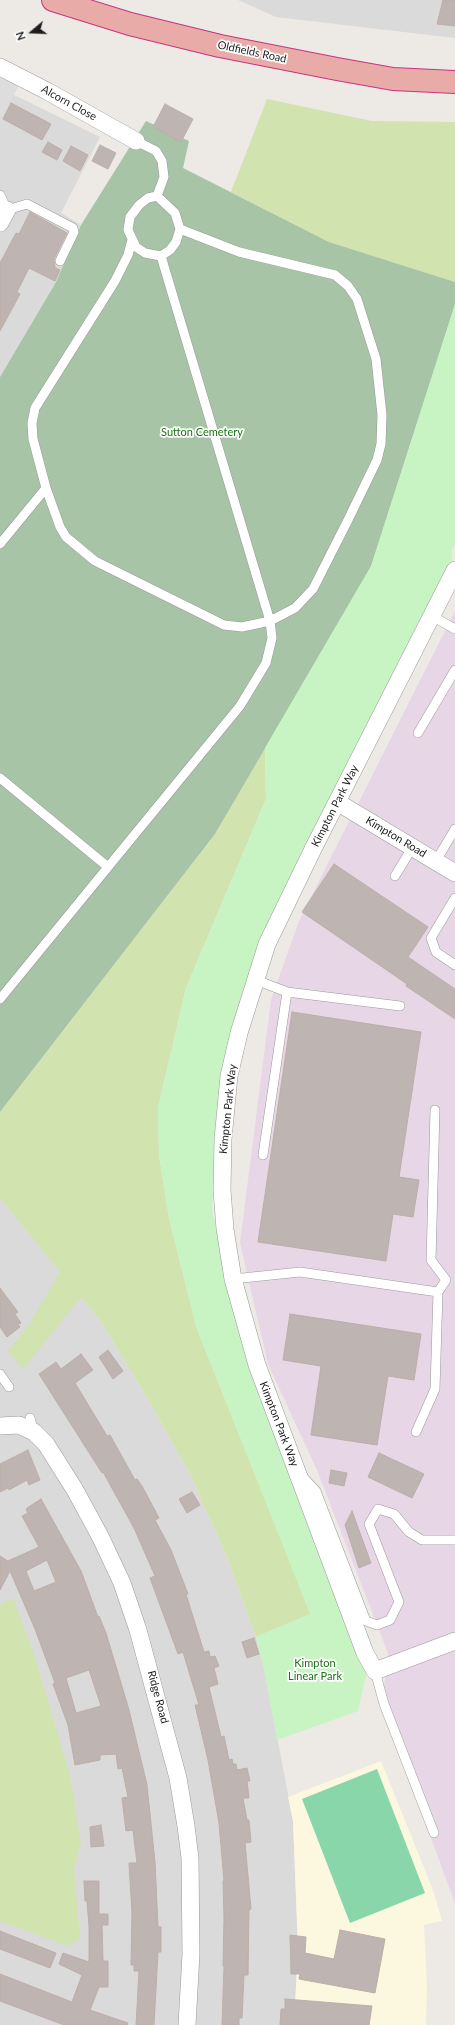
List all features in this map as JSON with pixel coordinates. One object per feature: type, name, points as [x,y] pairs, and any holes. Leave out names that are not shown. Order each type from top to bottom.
[{"type":"highway","name":"Oldfields Road","points":[[53,0],[130,24],[228,47],[393,79],[455,82]]},
{"type":"street","name":"Alcorn Close","points":[[0,67],[47,90],[136,142]]},
{"type":"street","name":"Kimpton Park Way","points":[[374,1671],[365,1653],[257,1365],[233,1279],[224,1229],[222,1190],[223,1139],[229,1076],[238,1033],[267,944],[409,658],[455,570]]},
{"type":"street","name":"Kimpton Road","points":[[337,802],[412,848],[455,872]]},
{"type":"street","name":"Ridge Road","points":[[0,1426],[32,1425],[75,1490],[101,1538],[122,1583],[153,1677],[178,1778],[188,1845],[191,1954],[188,2025]]},
{"type":"street","points":[[374,1671],[455,1641]]},
{"type":"lane","points":[[136,142],[156,151],[162,161],[164,177],[157,196]]},
{"type":"lane","points":[[157,196],[175,213],[180,230],[176,242],[170,250],[161,256],[145,253],[136,247],[128,230],[130,217],[138,205],[148,198],[157,196]]},
{"type":"lane","points":[[2,209],[27,204],[73,228],[74,232],[60,261]]},
{"type":"lane","points":[[132,240],[128,255],[115,281],[35,408],[32,423],[33,439],[46,488],[60,527],[66,537],[95,561],[224,625],[242,627],[270,621],[295,608],[313,589],[377,460],[381,444],[382,415],[376,359],[357,300],[348,286],[335,275],[239,252],[180,230]]},
{"type":"lane","points":[[0,999],[240,706],[266,663],[272,638],[270,621],[161,256]]},
{"type":"lane","points":[[0,544],[46,488]]},
{"type":"lane","points":[[432,616],[455,629]]},
{"type":"lane","points":[[418,733],[455,670]]},
{"type":"lane","points":[[0,778],[108,867]]},
{"type":"lane","points":[[436,861],[455,829]]},
{"type":"lane","points":[[394,876],[412,848]]},
{"type":"lane","points":[[455,898],[431,938],[436,952],[455,965]]},
{"type":"lane","points":[[256,980],[287,992],[400,1006]]},
{"type":"lane","points":[[263,1155],[287,992]]},
{"type":"lane","points":[[416,1432],[435,1389],[438,1292],[446,1280],[431,1260],[435,1110]]},
{"type":"lane","points":[[233,1279],[300,1272],[438,1292]]},
{"type":"lane","points":[[0,1374],[9,1387]]},
{"type":"lane","points":[[296,1470],[316,1491],[366,1621],[377,1625],[390,1620],[398,1602],[369,1524],[378,1509],[394,1514],[409,1532],[422,1540],[455,1540]]},
{"type":"lane","points":[[374,1671],[384,1704],[434,1833]]},
{"type":"shaded area","points":[[238,0],[455,0],[455,38],[276,17]]},
{"type":"shaded area","points":[[0,67],[23,78],[0,121]]},
{"type":"shaded area","points":[[0,88],[100,137],[61,213],[81,225],[56,282],[0,377]]},
{"type":"shaded area","points":[[455,611],[455,1903],[382,1705],[388,1653],[317,1470],[268,1364],[240,1243],[271,1000],[299,921]]},
{"type":"shaded area","points":[[0,1198],[100,1320],[145,1394],[189,1472],[227,1557],[256,1637],[265,1673],[293,1821],[298,1948],[294,2025],[0,2025]]},
{"type":"shaded area","points":[[381,1761],[433,1890],[442,1921],[424,1925],[427,1988],[426,2025],[294,2025],[298,1948],[293,1821],[288,1797]]},
{"type":"green space","points":[[267,99],[372,121],[455,122],[455,282],[329,242],[231,192]]},
{"type":"green space","name":"Sutton Cemetery","points":[[146,121],[189,141],[183,168],[329,242],[455,282],[455,305],[371,567],[215,834],[0,1112],[0,377],[56,282],[81,225]]},
{"type":"green space","name":"Kimpton Linear Park","points":[[455,304],[455,543],[452,550],[451,573],[274,916],[222,1070],[212,1210],[230,1297],[249,1366],[368,1666],[358,1711],[277,1740],[265,1673],[256,1637],[310,1614],[197,1329],[169,1218],[159,1155],[158,1108],[186,988],[266,799],[265,748],[371,566]]},
{"type":"green space","points":[[265,748],[266,799],[186,988],[158,1108],[159,1155],[169,1218],[197,1329],[311,1614],[256,1637],[227,1557],[189,1472],[145,1394],[100,1320],[81,1297],[23,1369],[8,1350],[25,1331],[60,1272],[0,1198],[0,1112],[215,834]]},
{"type":"green space","points":[[13,1599],[34,1654],[70,1775],[81,1843],[74,1868],[80,1938],[68,1946],[0,1921],[0,1607],[3,1602]]},
{"type":"green space","points":[[377,1769],[425,1893],[350,1923],[302,1799]]},
{"type":"building","points":[[443,0],[455,0],[455,26],[437,24]]},
{"type":"building","points":[[11,103],[51,124],[42,140],[3,119]]},
{"type":"building","points":[[165,104],[193,119],[181,142],[153,127]]},
{"type":"building","points":[[48,142],[62,150],[57,160],[42,152]]},
{"type":"building","points":[[100,145],[116,153],[108,169],[92,161]]},
{"type":"building","points":[[71,146],[88,155],[80,171],[63,161]]},
{"type":"building","points":[[30,212],[67,233],[54,259],[55,268],[60,270],[55,281],[29,268],[17,292],[20,294],[0,331],[0,263],[16,233],[19,234]]},
{"type":"building","points":[[334,864],[428,927],[408,957],[455,989],[455,1019],[302,912]]},
{"type":"building","points":[[292,1012],[421,1032],[399,1177],[419,1180],[413,1217],[393,1214],[386,1261],[258,1242]]},
{"type":"building","points":[[0,1288],[18,1312],[15,1314],[21,1323],[18,1324],[20,1327],[7,1337],[0,1327]]},
{"type":"building","points":[[290,1314],[421,1334],[414,1380],[388,1376],[377,1445],[311,1435],[321,1366],[283,1360]]},
{"type":"building","points":[[108,1350],[123,1371],[113,1379],[99,1357]]},
{"type":"building","points":[[81,1354],[93,1370],[75,1383],[107,1436],[110,1435],[135,1480],[137,1479],[142,1486],[159,1518],[155,1520],[171,1550],[188,1594],[186,1594],[204,1652],[209,1651],[210,1657],[215,1656],[219,1666],[214,1668],[218,1684],[209,1687],[221,1737],[224,1736],[229,1760],[232,1759],[233,1764],[236,1764],[237,1770],[247,1768],[250,1781],[247,1781],[249,1798],[243,1798],[247,1820],[249,1820],[251,1842],[245,1843],[251,1909],[249,1910],[248,1975],[244,1975],[242,2018],[239,2018],[239,2025],[222,2025],[224,1881],[219,1823],[208,1760],[195,1705],[199,1705],[183,1652],[178,1654],[150,1578],[155,1576],[134,1528],[103,1472],[102,1473],[39,1374],[56,1362],[61,1369]]},
{"type":"building","points":[[28,1450],[40,1480],[29,1485],[27,1480],[9,1490],[8,1488],[0,1492],[0,1464]]},
{"type":"building","points":[[379,1453],[424,1474],[412,1498],[368,1477]]},
{"type":"building","points":[[331,1470],[347,1473],[344,1486],[329,1483]]},
{"type":"building","points":[[192,1492],[200,1505],[187,1513],[179,1499]]},
{"type":"building","points":[[41,1499],[81,1571],[98,1617],[99,1616],[106,1633],[129,1710],[147,1785],[155,1862],[158,1927],[161,1927],[161,1952],[158,1952],[154,2025],[136,2025],[139,1971],[134,1971],[134,1965],[131,1965],[132,1913],[129,1863],[137,1863],[133,1830],[126,1831],[122,1798],[128,1797],[122,1768],[118,1769],[116,1754],[100,1755],[100,1760],[75,1765],[68,1725],[53,1684],[55,1683],[35,1629],[10,1571],[0,1590],[0,1556],[8,1561],[39,1547],[22,1516],[28,1513],[26,1509]],"holes":[[[47,1560],[56,1582],[34,1591],[26,1571]],[[89,1670],[101,1706],[76,1713],[66,1678]]]},
{"type":"building","points":[[352,1511],[371,1563],[359,1568],[345,1525]]},
{"type":"building","points":[[254,1638],[259,1654],[247,1658],[242,1642]]},
{"type":"building","points":[[101,1825],[104,1846],[91,1847],[90,1827]]},
{"type":"building","points":[[84,1881],[99,1881],[99,1914],[108,1914],[108,1925],[102,1925],[103,1961],[108,1961],[108,1987],[99,1987],[90,2010],[128,2023],[127,2025],[64,2025],[0,2001],[0,1974],[72,2002],[82,1975],[59,1964],[63,1953],[89,1962],[89,1926],[87,1901],[85,1901]]},
{"type":"building","points":[[340,1930],[385,1939],[375,1993],[299,1979],[300,1974],[291,1974],[290,1935],[306,1937],[305,1953],[334,1959]]},
{"type":"building","points":[[0,1931],[56,1953],[50,1968],[0,1949]]},
{"type":"building","points":[[285,1999],[372,2006],[369,2025],[280,2025],[281,2009],[285,2009]]}]
